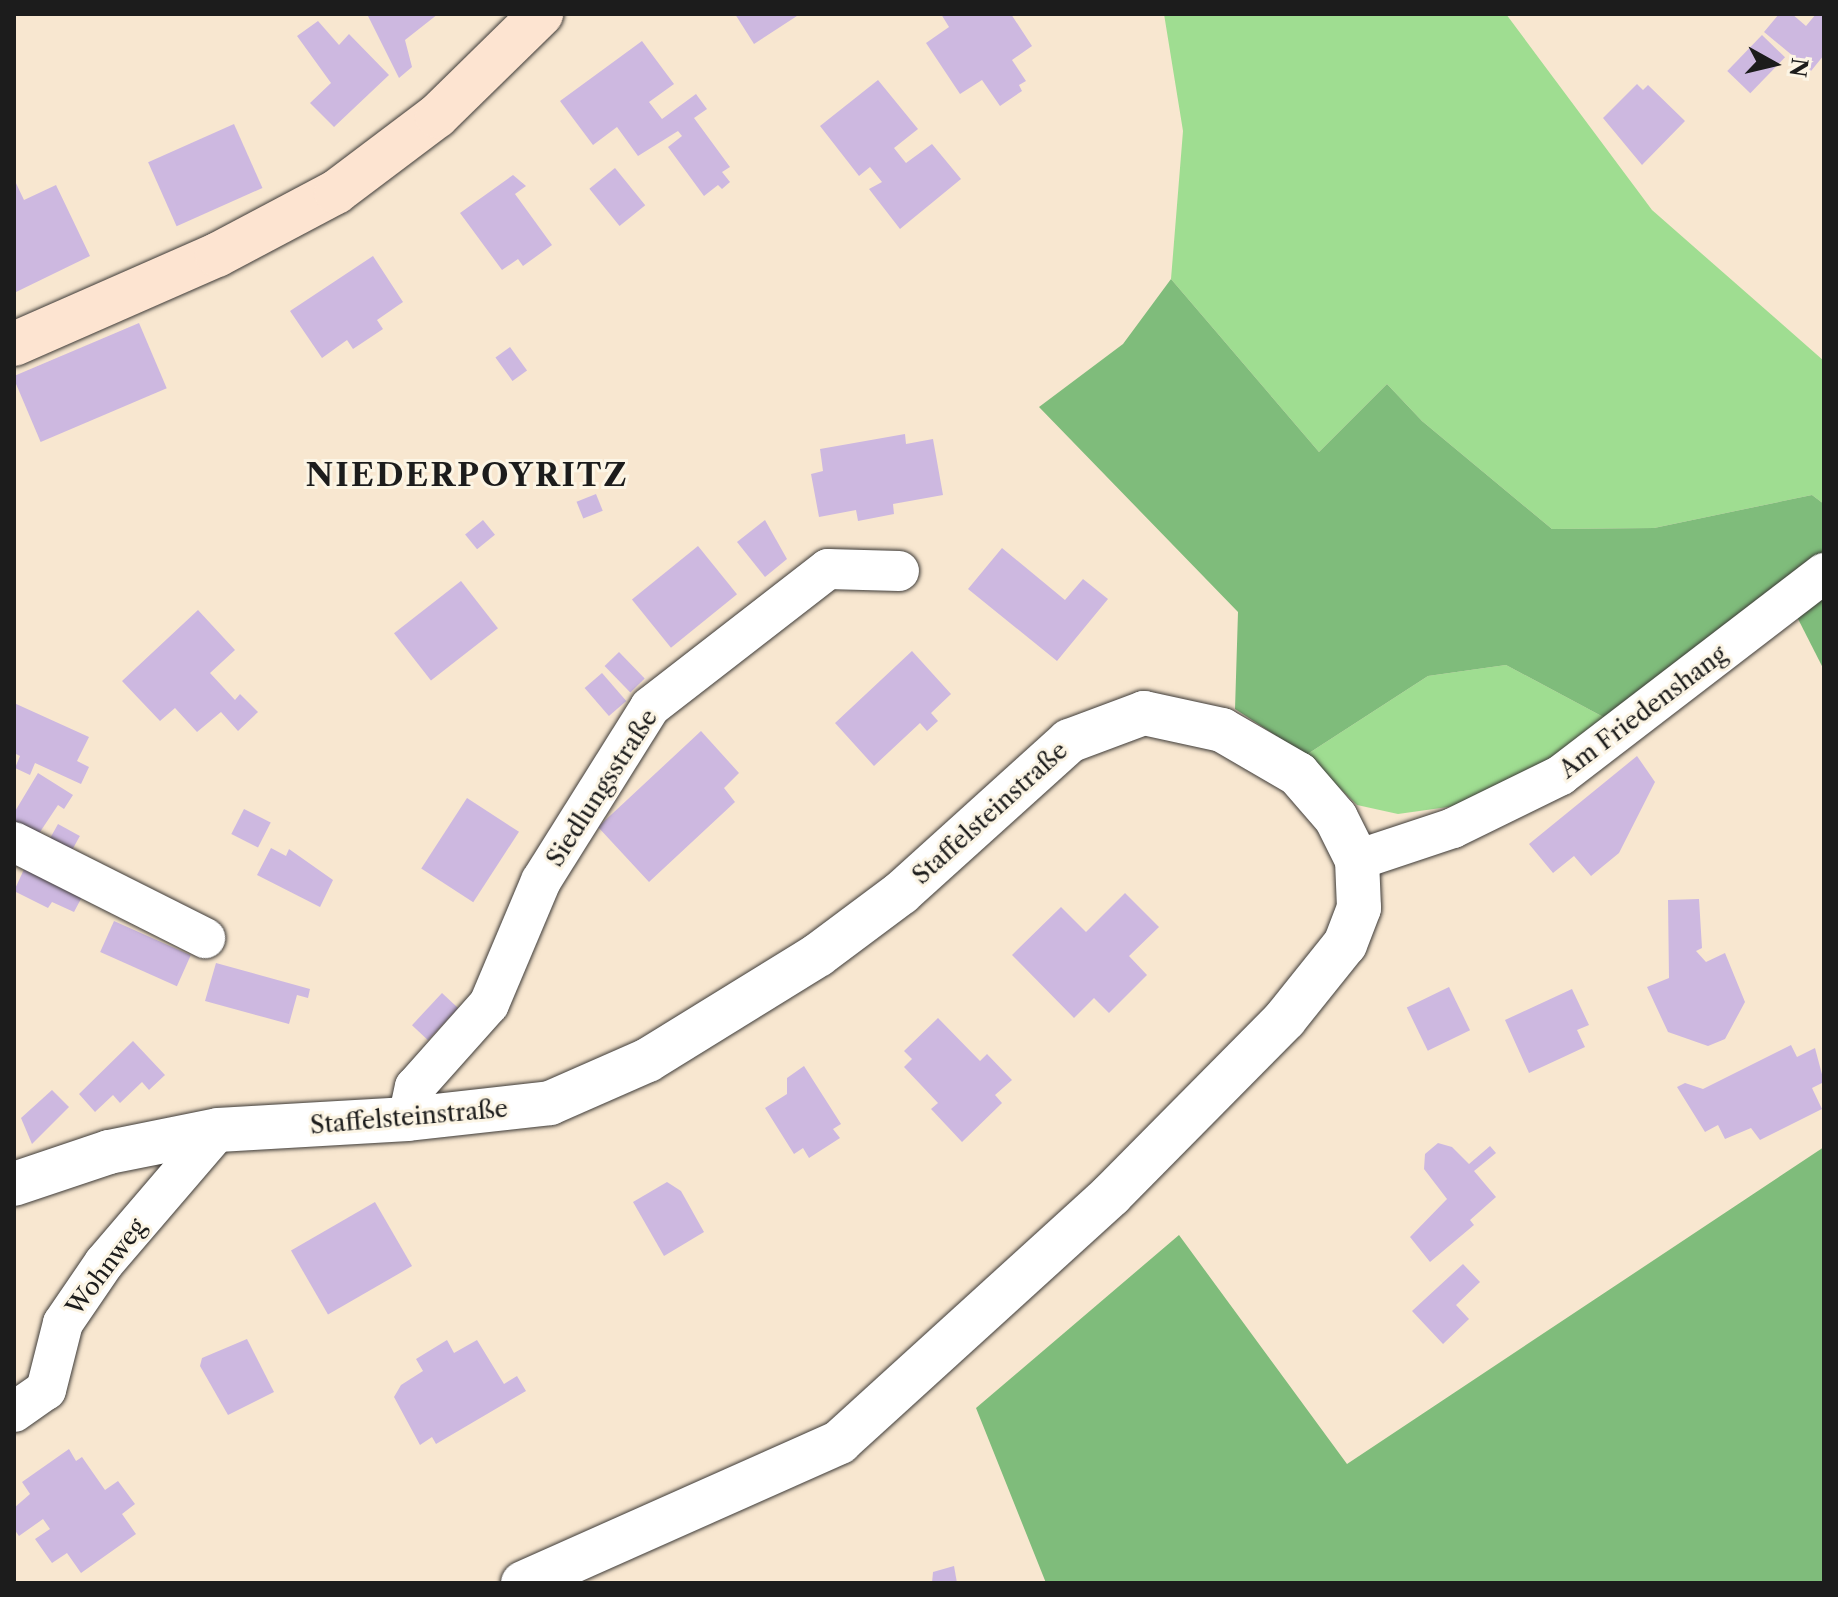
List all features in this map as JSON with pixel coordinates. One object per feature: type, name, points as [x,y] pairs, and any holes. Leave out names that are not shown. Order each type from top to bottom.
[{"type":"main road","points":[[14,344],[217,255],[336,192],[437,116],[541,14]]},
{"type":"street","name":"Siedlungsstraße","points":[[408,1119],[415,1087],[489,1004],[541,881],[650,707],[828,569],[899,571]]},
{"type":"street","name":"Am Friedenshang","points":[[1357,860],[1453,828],[1561,775],[1824,573]]},
{"type":"street","name":"Staffelsteinstraße","points":[[14,1184],[109,1152],[218,1130],[408,1119],[550,1103],[648,1060],[818,955],[889,902],[1069,741],[1144,713],[1222,730],[1298,774],[1336,818],[1357,860],[1359,908],[1345,944],[1285,1019],[1111,1195],[884,1406],[840,1442],[523,1583]]},
{"type":"street","points":[[14,842],[205,938]]},
{"type":"street","name":"Wohnweg","points":[[14,1412],[46,1390],[63,1323],[104,1263],[218,1130]]},
{"type":"green space","points":[[1164,14],[1506,14],[1652,210],[1824,361],[1824,504],[1812,495],[1654,528],[1552,529],[1422,421],[1387,384],[1319,452],[1171,279],[1183,131]]},
{"type":"green space","points":[[1171,279],[1319,452],[1387,384],[1422,421],[1552,529],[1654,528],[1812,495],[1824,504],[1824,552],[1609,720],[1506,665],[1428,676],[1306,755],[1235,709],[1238,612],[1039,407],[1123,344]]},
{"type":"green space","points":[[1824,590],[1824,670],[1795,613]]},
{"type":"green space","points":[[1506,665],[1609,720],[1555,762],[1455,806],[1398,814],[1357,805],[1306,755],[1428,676]]},
{"type":"green space","points":[[1824,1147],[1824,1583],[1046,1583],[976,1408],[1179,1235],[1347,1464]]},
{"type":"building","points":[[367,14],[438,14],[405,40],[412,67],[399,78]]},
{"type":"building","points":[[735,14],[800,14],[754,44]]},
{"type":"building","points":[[941,14],[1011,14],[1032,46],[1012,60],[1026,81],[1019,85],[1022,91],[1000,106],[982,80],[960,94],[926,43],[949,27]]},
{"type":"building","points":[[1779,14],[1792,14],[1806,26],[1816,14],[1824,14],[1824,55],[1811,71],[1764,32]]},
{"type":"building","points":[[318,21],[339,45],[349,34],[389,75],[334,127],[310,103],[331,83],[297,36]]},
{"type":"building","points":[[1762,35],[1785,57],[1750,93],[1727,71]]},
{"type":"building","points":[[642,41],[674,84],[649,102],[662,119],[696,94],[707,109],[694,118],[730,167],[722,172],[730,182],[722,189],[718,185],[704,196],[668,147],[682,136],[678,131],[638,156],[617,127],[593,145],[560,101]]},
{"type":"building","points":[[878,80],[918,129],[894,148],[906,163],[932,144],[961,179],[900,229],[869,189],[882,182],[870,167],[859,176],[820,126]]},
{"type":"building","points":[[1637,84],[1643,90],[1648,85],[1685,121],[1642,165],[1603,118]]},
{"type":"building","points":[[234,124],[262,188],[177,226],[148,162]]},
{"type":"building","points":[[615,168],[645,205],[620,226],[589,189]]},
{"type":"building","points":[[513,175],[526,186],[515,194],[552,245],[523,266],[518,259],[502,270],[460,213]]},
{"type":"building","points":[[14,179],[24,200],[56,185],[90,256],[14,293]]},
{"type":"building","points":[[373,256],[403,302],[377,320],[383,329],[353,349],[347,340],[322,358],[290,311]]},
{"type":"building","points":[[139,323],[167,388],[41,442],[14,376]]},
{"type":"building","points":[[510,347],[527,370],[512,381],[495,358]]},
{"type":"building","points":[[905,434],[906,444],[933,439],[943,495],[893,504],[894,514],[858,521],[856,510],[819,517],[811,474],[823,471],[820,449]]},
{"type":"building","points":[[596,494],[603,511],[583,519],[577,502]]},
{"type":"building","points":[[483,520],[495,535],[477,549],[465,534]]},
{"type":"building","points":[[765,520],[787,559],[765,577],[737,542]]},
{"type":"building","points":[[698,546],[737,594],[671,648],[632,599]]},
{"type":"building","points":[[1002,548],[1065,600],[1083,579],[1108,599],[1057,661],[968,589]]},
{"type":"building","points":[[461,581],[498,628],[431,681],[394,633]]},
{"type":"building","points":[[198,610],[235,650],[210,673],[235,700],[240,694],[258,712],[238,731],[221,712],[197,732],[175,708],[160,721],[122,681]]},
{"type":"building","points":[[912,651],[951,694],[931,713],[938,721],[927,731],[920,723],[874,766],[835,723]]},
{"type":"building","points":[[619,652],[645,679],[630,693],[605,666]]},
{"type":"building","points":[[602,673],[626,701],[609,716],[585,688]]},
{"type":"building","points":[[14,703],[89,737],[77,761],[89,767],[81,784],[35,763],[30,775],[15,768],[20,756],[14,753]]},
{"type":"building","points":[[701,731],[739,773],[724,788],[735,802],[649,882],[598,827]]},
{"type":"building","points":[[1637,756],[1655,782],[1619,853],[1591,876],[1574,856],[1553,873],[1529,844]]},
{"type":"building","points":[[38,773],[73,795],[64,809],[58,805],[34,841],[14,830],[14,813]]},
{"type":"building","points":[[467,798],[519,832],[473,902],[421,868]]},
{"type":"building","points":[[244,809],[271,823],[258,848],[231,834]]},
{"type":"building","points":[[58,824],[80,836],[70,854],[48,841]]},
{"type":"building","points":[[271,848],[286,856],[289,849],[333,880],[320,907],[257,875]]},
{"type":"building","points":[[26,865],[84,893],[74,912],[52,902],[48,908],[14,891]]},
{"type":"building","points":[[1125,893],[1159,927],[1129,956],[1147,975],[1109,1013],[1094,998],[1074,1018],[1012,955],[1061,907],[1086,932]]},
{"type":"building","points":[[1699,899],[1702,948],[1696,951],[1706,962],[1725,953],[1745,1002],[1725,1039],[1708,1046],[1668,1032],[1647,987],[1669,978],[1668,900]]},
{"type":"building","points":[[114,921],[191,955],[177,986],[100,952]]},
{"type":"building","points":[[216,963],[310,989],[308,998],[297,995],[289,1024],[205,1001]]},
{"type":"building","points":[[1449,987],[1470,1030],[1428,1051],[1407,1008]]},
{"type":"building","points":[[1572,989],[1589,1025],[1577,1030],[1585,1047],[1529,1073],[1505,1020]]},
{"type":"building","points":[[442,993],[458,1008],[428,1040],[412,1025]]},
{"type":"building","points":[[938,1018],[980,1061],[987,1054],[1012,1080],[995,1095],[1002,1103],[962,1142],[931,1109],[938,1103],[904,1067],[912,1059],[904,1051]]},
{"type":"building","points":[[133,1041],[165,1075],[149,1090],[142,1082],[120,1103],[113,1095],[95,1112],[79,1094]]},
{"type":"building","points":[[1791,1045],[1797,1057],[1815,1048],[1824,1082],[1812,1088],[1822,1109],[1760,1140],[1751,1128],[1725,1139],[1718,1125],[1705,1132],[1677,1087],[1685,1083],[1703,1089]]},
{"type":"building","points":[[804,1066],[841,1124],[833,1129],[840,1138],[809,1158],[803,1148],[794,1154],[765,1108],[787,1094],[787,1078]]},
{"type":"building","points":[[52,1090],[69,1107],[32,1144],[21,1118]]},
{"type":"building","points":[[1438,1143],[1452,1147],[1469,1164],[1490,1146],[1496,1153],[1474,1171],[1496,1197],[1470,1220],[1474,1225],[1430,1262],[1410,1237],[1447,1199],[1424,1169],[1425,1154]]},
{"type":"building","points":[[667,1182],[681,1191],[704,1232],[664,1256],[633,1202]]},
{"type":"building","points":[[375,1202],[412,1266],[328,1315],[291,1250]]},
{"type":"building","points":[[1463,1264],[1480,1282],[1456,1305],[1469,1319],[1443,1344],[1412,1311]]},
{"type":"building","points":[[247,1339],[274,1392],[228,1415],[200,1366],[202,1358]]},
{"type":"building","points":[[447,1340],[454,1353],[477,1340],[504,1384],[517,1376],[526,1391],[436,1444],[432,1437],[420,1445],[394,1397],[401,1385],[423,1371],[416,1359]]},
{"type":"building","points":[[69,1449],[76,1461],[82,1457],[105,1490],[118,1481],[135,1504],[122,1514],[136,1534],[81,1573],[67,1553],[52,1563],[35,1539],[50,1529],[43,1519],[19,1536],[14,1529],[14,1508],[30,1494],[22,1482]]},
{"type":"building","points":[[954,1566],[957,1583],[932,1583],[933,1572]]},
{"type":"district","name":"NIEDERPOYRITZ","points":[[467,475]]}]
